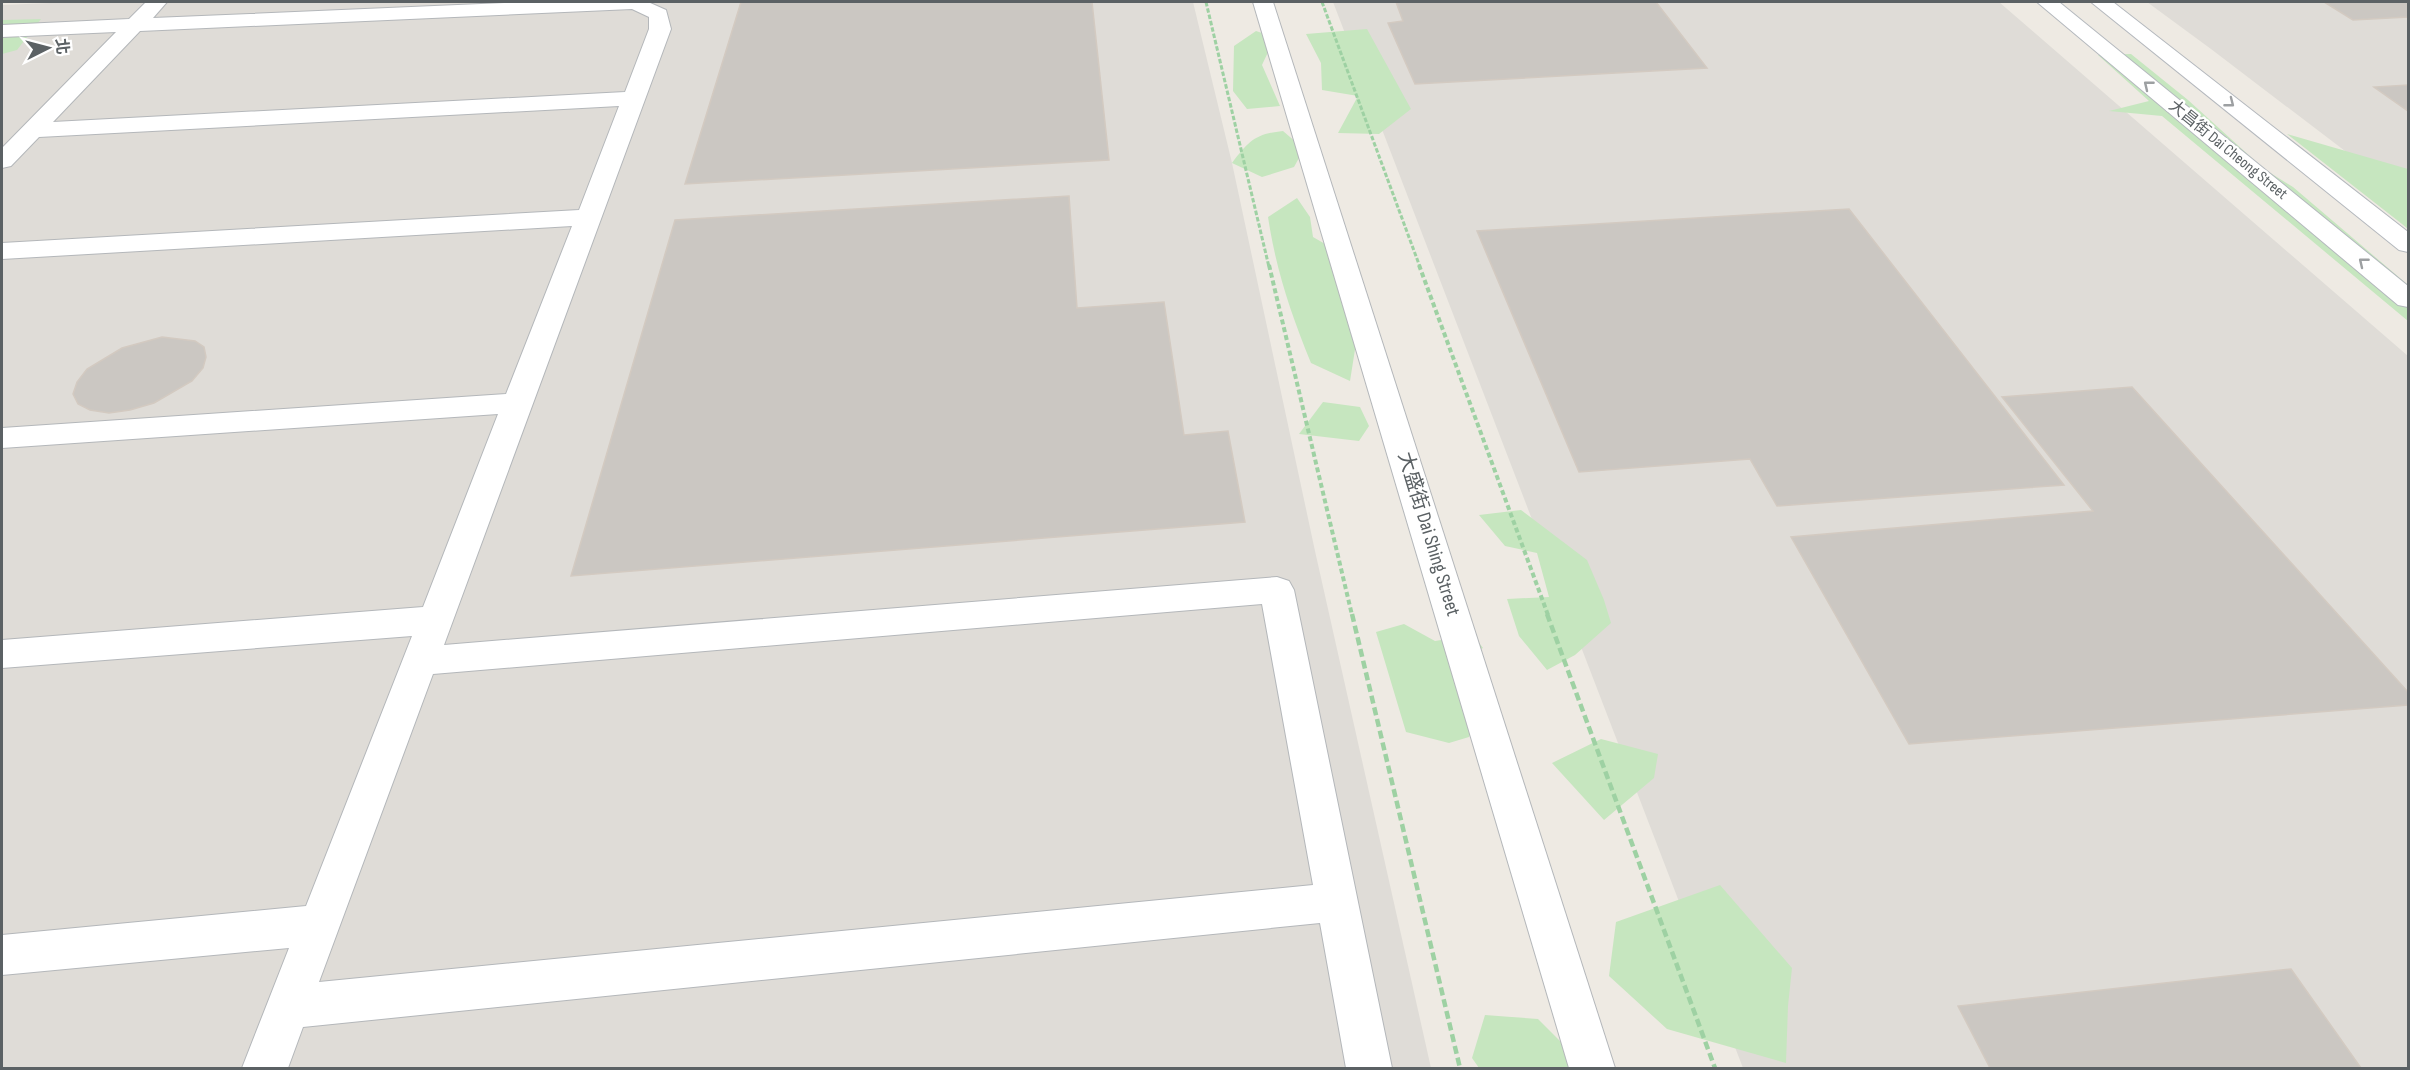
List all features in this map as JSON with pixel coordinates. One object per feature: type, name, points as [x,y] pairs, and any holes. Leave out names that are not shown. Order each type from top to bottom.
[{"type":"street","points":[[2,161],[157,2]]},
{"type":"street","name":"大盛街 Dai Shing Street","points":[[1263,2],[1451,605],[1592,1068]]},
{"type":"street","name":"大昌街 Dai Cheong Street","points":[[2047,2],[2409,299]]},
{"type":"street","name":"大昌街 Dai Cheong Street","points":[[2101,2],[2409,244]]},
{"type":"street","points":[[2,31],[635,3],[659,14],[660,29],[265,1068]]},
{"type":"street","points":[[32,130],[634,98]]},
{"type":"street","points":[[2,251],[589,217]]},
{"type":"street","points":[[2,438],[518,403]]},
{"type":"street","points":[[420,661],[1277,590],[1369,1068]]},
{"type":"street","points":[[2,654],[436,620]]},
{"type":"street","points":[[288,1007],[1337,902]]},
{"type":"street","points":[[2,956],[318,925]]},
{"type":"path","points":[[1206,2],[1460,1068]]},
{"type":"path","points":[[1322,2],[1715,1068]]},
{"type":"shaded area","points":[[74,2],[1193,2],[1232,163],[1315,551],[1431,1068],[2,1068],[2,5]]},
{"type":"shaded area","points":[[1333,2],[1999,2],[2408,356],[2408,1068],[1743,1068]]},
{"type":"shaded area","points":[[2147,2],[2408,2],[2408,199],[2211,49]]},
{"type":"green space","points":[[41,19],[17,50],[2,54],[2,20]]},
{"type":"green space","points":[[1367,29],[1411,109],[1379,134],[1338,133],[1358,96],[1322,90],[1321,63],[1306,34]]},
{"type":"green space","points":[[1256,31],[1268,35],[1266,45],[1269,50],[1262,65],[1280,106],[1247,109],[1233,91],[1234,46]]},
{"type":"green space","points":[[2131,54],[2188,100],[2264,169],[2293,187],[2408,285],[2408,321],[2162,116],[2109,111],[2149,101],[2098,55]]},
{"type":"green space","points":[[1283,131],[1304,149],[1294,167],[1262,177],[1232,163],[1253,140],[1266,134]]},
{"type":"green space","points":[[2287,134],[2408,169],[2408,229],[2402,224]]},
{"type":"green space","points":[[1297,198],[1310,217],[1313,237],[1353,260],[1357,337],[1350,381],[1311,363],[1285,292],[1268,217]]},
{"type":"green space","points":[[1323,402],[1360,407],[1369,426],[1359,441],[1299,434]]},
{"type":"green space","points":[[1521,510],[1587,560],[1611,623],[1575,655],[1547,670],[1519,636],[1507,599],[1549,597],[1537,553],[1505,546],[1479,515]]},
{"type":"green space","points":[[1404,624],[1435,641],[1473,635],[1483,648],[1454,662],[1489,690],[1469,737],[1449,743],[1406,732],[1376,632]]},
{"type":"green space","points":[[1601,739],[1658,754],[1654,778],[1604,820],[1552,763]]},
{"type":"green space","points":[[1720,885],[1792,968],[1786,1063],[1667,1029],[1609,976],[1616,922]]},
{"type":"green space","points":[[1485,1015],[1538,1019],[1567,1048],[1568,1068],[1479,1068],[1472,1058]]},
{"type":"building","points":[[741,2],[1092,2],[1109,160],[685,184]]},
{"type":"building","points":[[1396,2],[1656,2],[1707,68],[1415,84],[1388,23],[1403,21]]},
{"type":"building","points":[[2324,2],[2408,2],[2408,17],[2353,20]]},
{"type":"building","points":[[2408,85],[2408,111],[2374,87]]},
{"type":"building","points":[[1069,196],[1077,308],[1164,302],[1184,435],[1228,431],[1245,522],[571,576],[675,220]]},
{"type":"building","points":[[1849,209],[2064,485],[1777,506],[1750,459],[1579,472],[1477,231]]},
{"type":"building","points":[[162,337],[195,341],[204,347],[206,357],[203,368],[192,381],[154,403],[130,410],[109,413],[90,410],[78,404],[73,394],[77,382],[87,369],[122,348]]},
{"type":"building","points":[[2132,387],[2408,692],[2408,705],[1909,744],[1791,537],[2093,511],[2002,397]]},
{"type":"building","points":[[2291,969],[2361,1068],[1990,1068],[1958,1006]]}]
